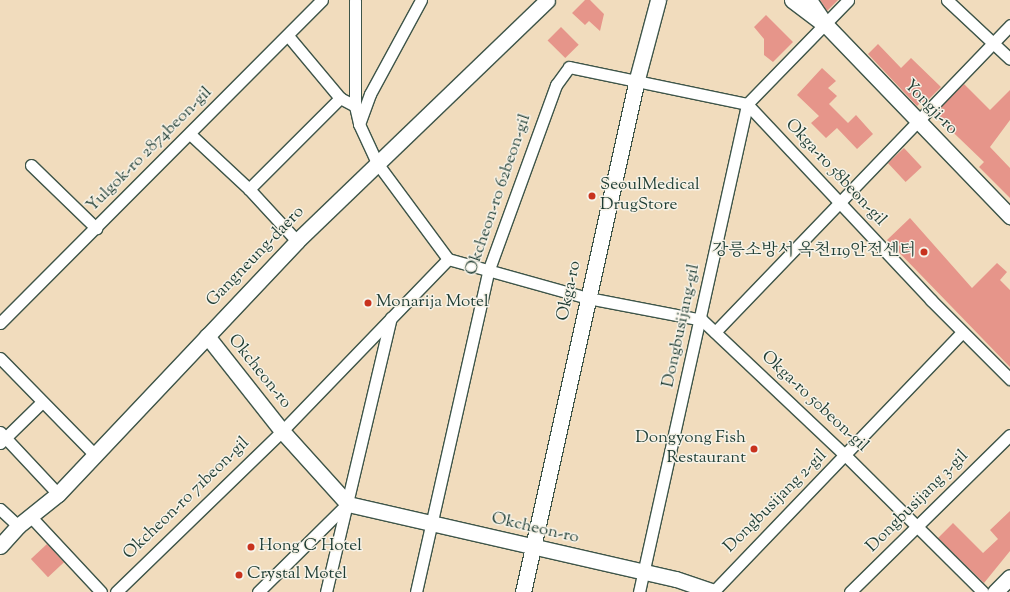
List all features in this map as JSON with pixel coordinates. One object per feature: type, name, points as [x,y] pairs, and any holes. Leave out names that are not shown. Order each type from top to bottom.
[{"type":"street","name":"Yulgok-ro 2874beon-gil","points":[[0,324],[288,36],[322,0]]},
{"type":"street","points":[[354,0],[356,106],[359,124],[377,163],[448,259],[489,269],[588,298],[702,320]]},
{"type":"street","points":[[359,124],[370,94],[421,0]]},
{"type":"street","name":"Gangneung-daero","points":[[0,546],[18,526],[32,518],[58,494],[297,241],[547,0]]},
{"type":"street","name":"Okga-ro","points":[[523,592],[534,549],[637,79],[658,0]]},
{"type":"street","name":"Yongji-ro","points":[[792,0],[825,24]]},
{"type":"street","name":"Yongji-ro","points":[[809,0],[825,24],[1010,216]]},
{"type":"street","points":[[637,79],[747,104],[848,0]]},
{"type":"street","points":[[947,0],[1010,59]]},
{"type":"street","points":[[715,332],[838,201],[1010,25]]},
{"type":"street","points":[[288,36],[340,98],[356,106]]},
{"type":"street","name":"Okcheon-ro 62beon-gil","points":[[416,592],[489,269],[556,86],[569,67],[637,79]]},
{"type":"street","points":[[249,189],[340,98]]},
{"type":"street","name":"Okga-ro 58beon-gil","points":[[747,104],[962,332],[1010,380]]},
{"type":"street","name":"Dongbusijang-gil","points":[[640,592],[702,320],[747,104]]},
{"type":"street","points":[[190,134],[249,189],[297,241]]},
{"type":"street","points":[[31,165],[96,228]]},
{"type":"street","name":"Okcheon-ro","points":[[282,431],[448,259]]},
{"type":"street","points":[[326,592],[392,317]]},
{"type":"street","name":"Okga-ro 50beon-gil","points":[[702,320],[846,456],[983,592]]},
{"type":"street","name":"Dongbusijang 2-gil","points":[[713,592],[846,456],[962,332]]},
{"type":"street","name":"Okcheon-ro","points":[[207,336],[282,431],[348,504],[534,549],[644,572],[713,592]]},
{"type":"street","points":[[0,358],[95,455]]},
{"type":"street","points":[[42,402],[2,437],[58,494]]},
{"type":"street","name":"Okcheon-ro 71beon-gil","points":[[116,592],[282,431]]},
{"type":"street","name":"Dongbusijang 3-gil","points":[[850,592],[918,527],[1010,435]]},
{"type":"street","points":[[258,592],[348,504]]},
{"type":"street","points":[[0,509],[18,526]]},
{"type":"street","points":[[32,518],[101,592]]},
{"type":"street","points":[[995,592],[1010,577]]},
{"type":"building","points":[[585,0],[590,0],[604,14],[600,31],[589,21],[585,25],[572,13]]},
{"type":"building","points":[[820,0],[838,0],[827,11]]},
{"type":"building","points":[[766,15],[793,42],[773,62],[764,55],[764,39],[754,27]]},
{"type":"building","points":[[561,27],[579,45],[565,58],[548,40]]},
{"type":"building","points":[[878,44],[901,68],[911,58],[941,87],[924,104],[922,101],[917,106],[868,54]]},
{"type":"building","points":[[822,68],[836,81],[828,88],[837,96],[829,104],[848,123],[856,115],[873,134],[857,149],[837,128],[826,138],[811,123],[819,116],[797,95]]},
{"type":"building","points":[[964,84],[990,110],[1010,90],[1010,120],[990,147],[1010,168],[1010,198],[979,167],[984,162],[934,114]]},
{"type":"building","points":[[904,148],[922,167],[906,182],[888,163]]},
{"type":"building","points":[[910,218],[972,288],[997,263],[1007,272],[1000,280],[1010,290],[1010,367],[887,240]]},
{"type":"building","points":[[1010,511],[1010,551],[984,583],[938,538],[953,523],[983,553],[998,539],[990,530]]},
{"type":"building","points":[[47,544],[64,562],[48,577],[31,559]]},
{"type":"place","name":"SeoulMedical DrugStore","points":[[592,196]]},
{"type":"place","name":"강릉소방서 옥천119안전센터","points":[[924,252]]},
{"type":"place","name":"Monarija Motel","points":[[368,303]]},
{"type":"place","name":"Dongyong Fish Restaurant","points":[[754,449]]},
{"type":"place","name":"Hong C Hotel","points":[[251,547]]},
{"type":"place","name":"Crystal Motel","points":[[239,575]]}]
